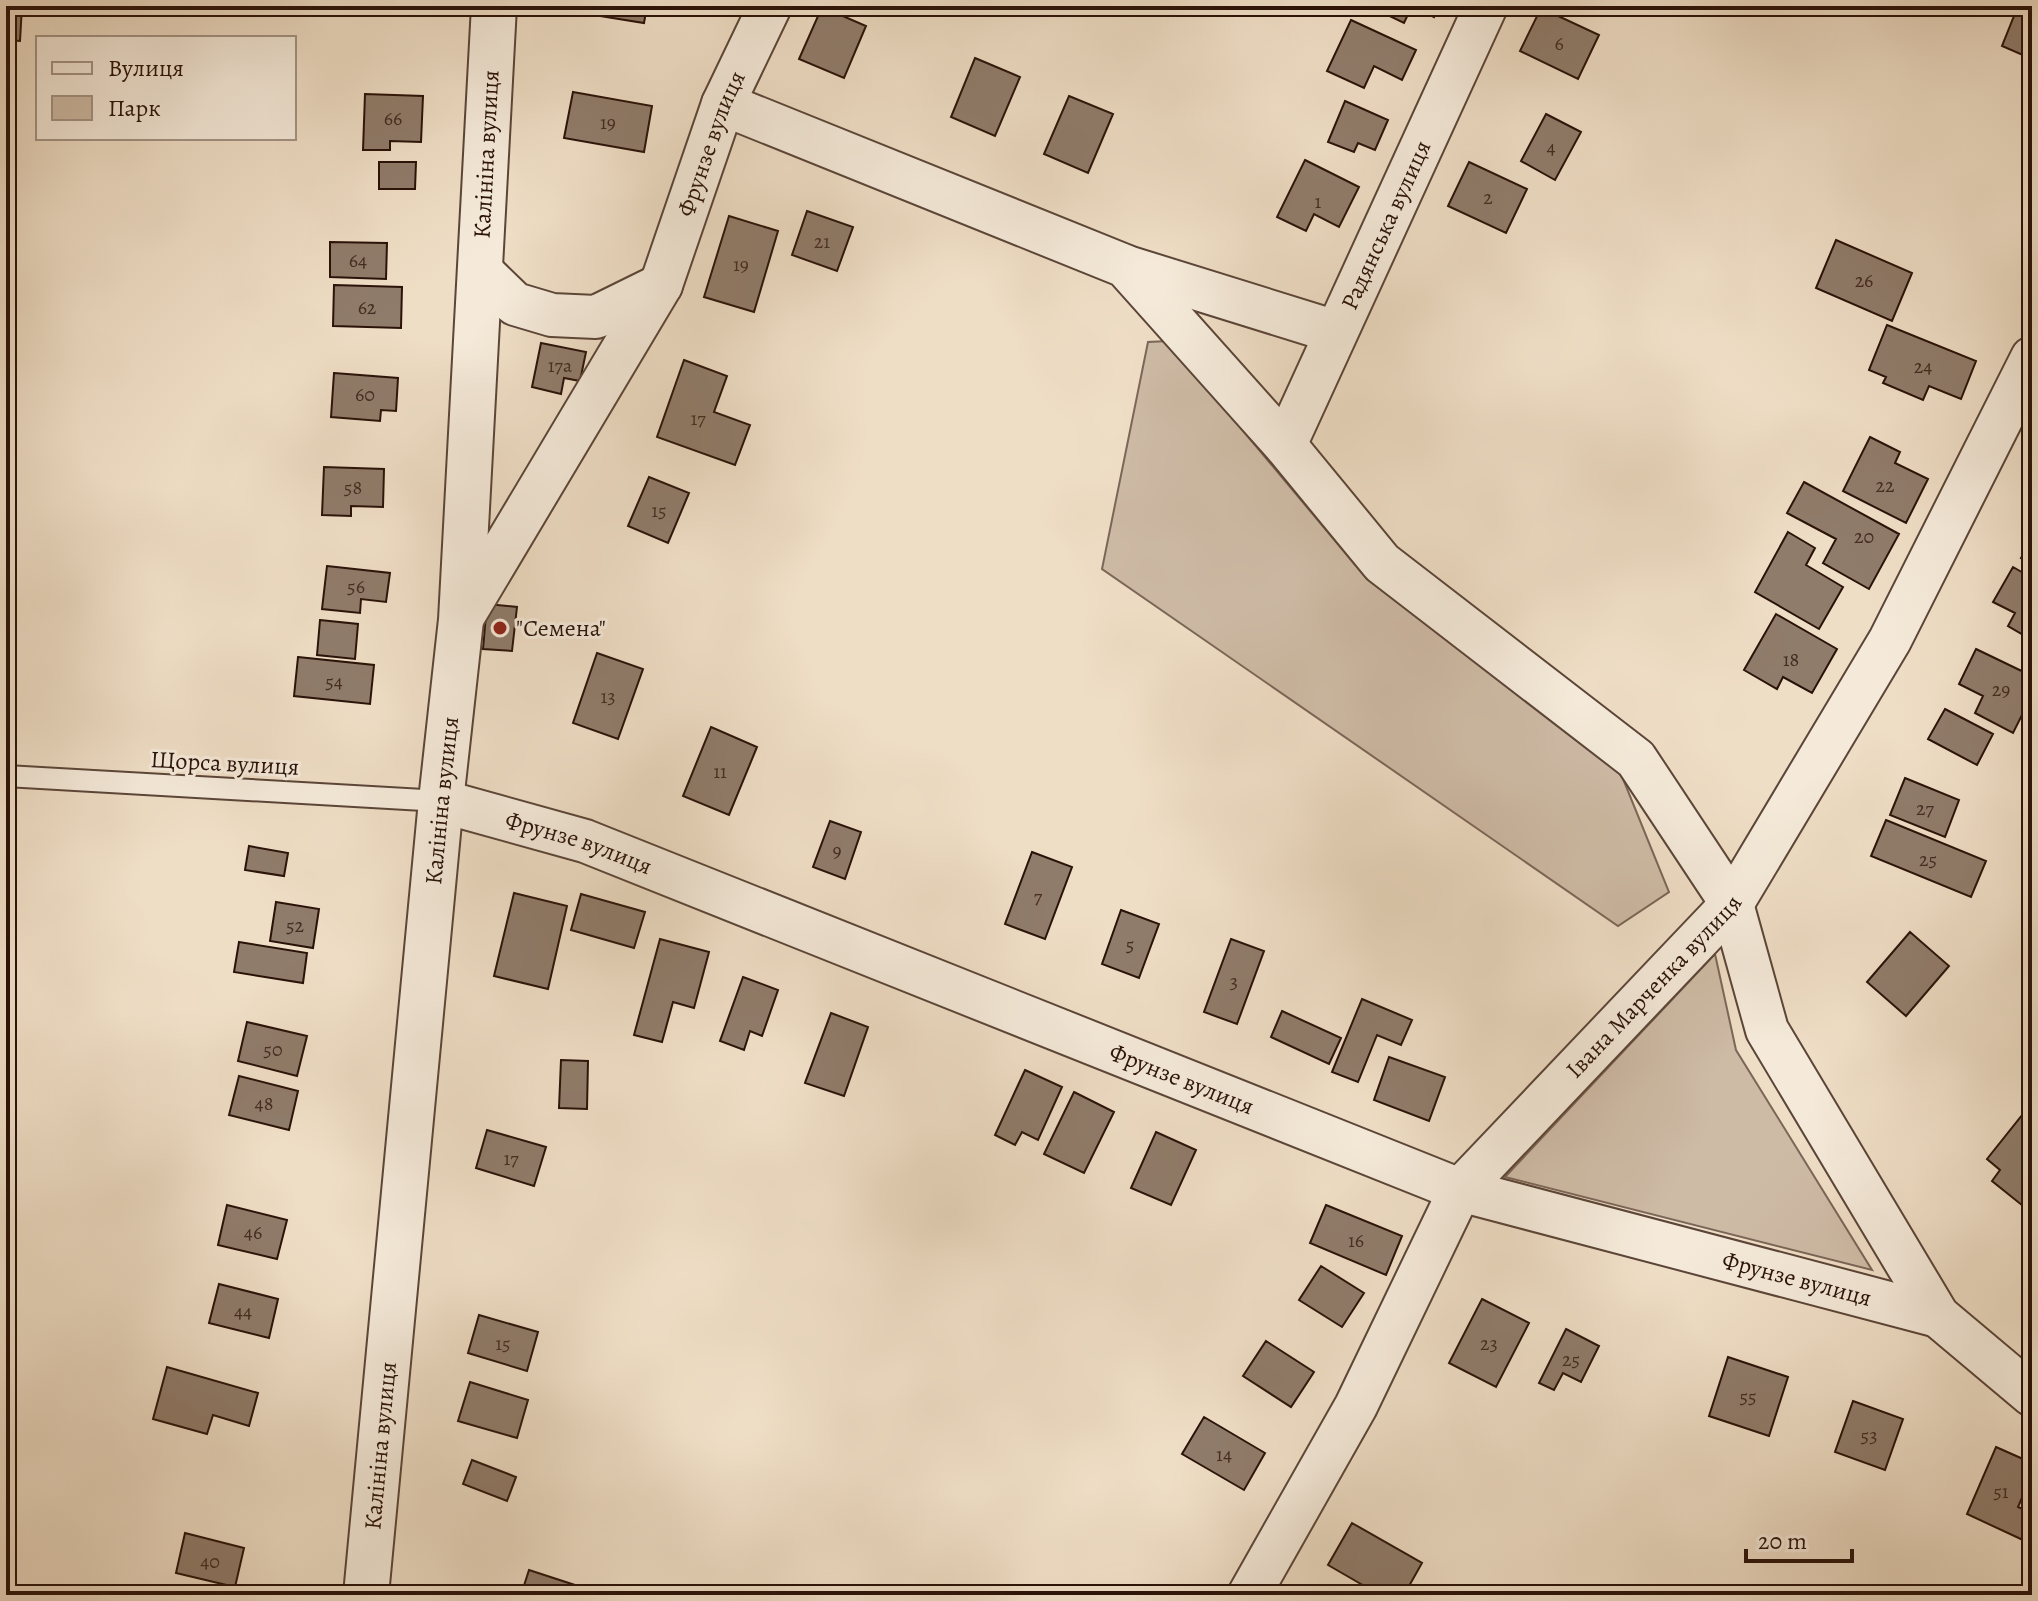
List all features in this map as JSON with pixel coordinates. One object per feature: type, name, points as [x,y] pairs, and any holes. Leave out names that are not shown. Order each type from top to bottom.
[{"type":"street","name":"Калініна вулиця","points":[[366,1595],[461,620],[494,6]]},
{"type":"street","name":"Фрунзе вулиця","points":[[461,620],[661,285],[723,104],[770,6]]},
{"type":"street","name":"Радянська вулиця","points":[[1285,445],[1486,6]]},
{"type":"street","points":[[723,104],[1125,266],[1336,332]]},
{"type":"street","points":[[1125,266],[1285,445],[1382,563],[1636,759],[1732,904],[1767,1030],[1938,1316],[2032,1395]]},
{"type":"street","points":[[481,271],[515,304],[552,315],[596,317],[661,285]]},
{"type":"street","name":"Івана Марченка вулиця","points":[[1249,1595],[1356,1406],[1460,1190],[1732,904],[1890,640],[2032,358]]},
{"type":"street","name":"Фрунзе вулиця","points":[[441,801],[600,847],[1460,1190],[1938,1316]]},
{"type":"lane","name":"Щорса вулиця","points":[[6,776],[441,801]]},
{"type":"green space","points":[[1168,341],[1367,579],[1619,769],[1669,892],[1618,926],[1102,569],[1148,342]]},
{"type":"green space","points":[[1715,954],[1736,1050],[1872,1270],[1505,1177]]},
{"type":"building","points":[[6,6],[22,6],[20,41],[6,40]]},
{"type":"building","points":[[582,6],[647,6],[644,23],[581,13]]},
{"type":"building","points":[[1379,6],[1412,6],[1404,23],[1377,10]]},
{"type":"building","points":[[1413,6],[1439,6],[1434,17]]},
{"type":"building","points":[[2018,6],[2032,6],[2032,59],[2002,46]]},
{"type":"building","points":[[822,7],[866,26],[844,78],[799,59]]},
{"type":"building","points":[[1541,8],[1599,35],[1578,79],[1520,51]]},
{"type":"building","points":[[1351,20],[1416,50],[1402,80],[1374,66],[1364,88],[1327,71]]},
{"type":"building","points":[[975,58],[1020,77],[995,136],[951,117]]},
{"type":"building","points":[[573,92],[652,106],[644,152],[564,138]]},
{"type":"building","points":[[365,94],[423,96],[421,142],[390,141],[390,150],[363,150]]},
{"type":"building","points":[[1069,96],[1113,114],[1088,173],[1044,154]]},
{"type":"building","points":[[1345,101],[1388,120],[1375,150],[1358,143],[1354,152],[1328,142]]},
{"type":"building","points":[[2032,109],[2032,132],[2023,128]]},
{"type":"building","points":[[1546,114],[1581,132],[1555,180],[1521,161]]},
{"type":"building","points":[[1305,160],[1359,187],[1339,227],[1314,214],[1306,231],[1277,217]]},
{"type":"building","points":[[379,162],[416,162],[415,189],[379,189]]},
{"type":"building","points":[[1469,162],[1527,189],[1506,233],[1448,206]]},
{"type":"building","points":[[807,211],[853,227],[837,271],[792,255]]},
{"type":"building","points":[[729,216],[778,231],[754,312],[704,297]]},
{"type":"building","points":[[1836,240],[1912,273],[1892,321],[1816,288]]},
{"type":"building","points":[[330,242],[387,243],[386,279],[330,277]]},
{"type":"building","points":[[334,285],[402,287],[401,328],[333,326]]},
{"type":"building","points":[[1887,325],[1976,361],[1961,399],[1929,386],[1923,400],[1883,383],[1886,377],[1869,370]]},
{"type":"building","points":[[541,343],[586,352],[580,381],[564,378],[561,394],[532,387]]},
{"type":"building","points":[[684,360],[727,376],[714,412],[750,425],[735,465],[657,437]]},
{"type":"building","points":[[334,373],[398,378],[396,411],[381,410],[380,421],[331,417]]},
{"type":"building","points":[[1870,437],[1900,452],[1895,463],[1928,479],[1906,523],[1843,491]]},
{"type":"building","points":[[324,467],[384,469],[383,507],[351,506],[351,516],[322,515]]},
{"type":"building","points":[[649,477],[689,493],[668,543],[628,526]]},
{"type":"building","points":[[1804,482],[1899,534],[1869,589],[1823,563],[1836,539],[1787,513]]},
{"type":"building","points":[[1788,532],[1815,548],[1806,565],[1843,587],[1819,629],[1755,592]]},
{"type":"building","points":[[2032,538],[2032,564],[2021,558]]},
{"type":"building","points":[[327,566],[390,573],[386,602],[361,599],[360,613],[322,609]]},
{"type":"building","points":[[2013,567],[2032,578],[2032,640],[2008,626],[2015,613],[1993,602]]},
{"type":"building","name":"\"Семена\"","points":[[487,604],[517,607],[512,651],[483,649]]},
{"type":"building","points":[[1776,614],[1837,649],[1812,693],[1783,677],[1777,689],[1744,670]]},
{"type":"building","points":[[320,620],[358,624],[355,659],[317,655]]},
{"type":"building","points":[[1976,649],[2032,676],[2032,695],[2013,733],[1975,713],[1983,696],[1959,684]]},
{"type":"building","points":[[597,653],[643,669],[618,739],[573,723]]},
{"type":"building","points":[[298,657],[374,665],[370,704],[294,696]]},
{"type":"building","points":[[1945,709],[1993,734],[1977,765],[1928,739]]},
{"type":"building","points":[[711,727],[757,747],[729,815],[683,796]]},
{"type":"building","points":[[1905,778],[1959,800],[1945,837],[1890,815]]},
{"type":"building","points":[[1886,820],[1986,861],[1971,897],[1871,856]]},
{"type":"building","points":[[830,821],[861,832],[845,879],[813,867]]},
{"type":"building","points":[[249,846],[288,853],[284,876],[245,870]]},
{"type":"building","points":[[1032,852],[1072,867],[1045,939],[1005,924]]},
{"type":"building","points":[[514,893],[567,906],[548,989],[494,976]]},
{"type":"building","points":[[581,894],[645,912],[634,948],[571,930]]},
{"type":"building","points":[[276,902],[319,909],[313,948],[270,941]]},
{"type":"building","points":[[1121,910],[1159,924],[1139,978],[1102,964]]},
{"type":"building","points":[[1910,932],[1949,966],[1906,1016],[1867,982]]},
{"type":"building","points":[[660,939],[709,952],[694,1008],[673,1002],[662,1042],[634,1035]]},
{"type":"building","points":[[1231,939],[1264,951],[1237,1024],[1204,1012]]},
{"type":"building","points":[[239,942],[307,953],[303,983],[234,972]]},
{"type":"building","points":[[743,977],[778,990],[762,1036],[750,1031],[744,1050],[720,1041]]},
{"type":"building","points":[[1362,999],[1412,1020],[1401,1045],[1377,1035],[1358,1082],[1332,1072]]},
{"type":"building","points":[[1282,1011],[1341,1038],[1329,1064],[1271,1037]]},
{"type":"building","points":[[831,1013],[868,1027],[844,1096],[805,1083]]},
{"type":"building","points":[[247,1022],[307,1036],[297,1076],[238,1061]]},
{"type":"building","points":[[1389,1057],[1445,1077],[1429,1121],[1374,1100]]},
{"type":"building","points":[[561,1060],[588,1061],[587,1109],[559,1108]]},
{"type":"building","points":[[1025,1070],[1062,1087],[1038,1140],[1022,1132],[1015,1145],[995,1135]]},
{"type":"building","points":[[239,1076],[298,1091],[289,1130],[229,1115]]},
{"type":"building","points":[[1074,1092],[1114,1112],[1084,1173],[1044,1154]]},
{"type":"building","points":[[2023,1114],[2032,1121],[2032,1196],[2023,1206],[1992,1181],[2000,1170],[1987,1159]]},
{"type":"building","points":[[487,1130],[546,1147],[534,1186],[476,1168]]},
{"type":"building","points":[[1156,1132],[1196,1150],[1171,1205],[1131,1188]]},
{"type":"building","points":[[227,1205],[287,1220],[277,1259],[218,1245]]},
{"type":"building","points":[[1326,1205],[1402,1236],[1386,1275],[1310,1243]]},
{"type":"building","points":[[1321,1266],[1364,1293],[1342,1327],[1299,1300]]},
{"type":"building","points":[[219,1284],[278,1299],[269,1338],[209,1323]]},
{"type":"building","points":[[1482,1299],[1529,1323],[1496,1387],[1449,1363]]},
{"type":"building","points":[[479,1315],[538,1332],[527,1371],[468,1353]]},
{"type":"building","points":[[1566,1329],[1599,1346],[1581,1382],[1563,1373],[1554,1390],[1539,1383]]},
{"type":"building","points":[[1266,1341],[1314,1372],[1291,1407],[1243,1376]]},
{"type":"building","points":[[1728,1357],[1788,1377],[1769,1436],[1709,1416]]},
{"type":"building","points":[[167,1367],[258,1393],[249,1426],[213,1415],[207,1434],[153,1419]]},
{"type":"building","points":[[470,1382],[528,1400],[517,1438],[458,1421]]},
{"type":"building","points":[[1853,1401],[1903,1419],[1885,1470],[1835,1452]]},
{"type":"building","points":[[1204,1417],[1265,1453],[1244,1490],[1182,1454]]},
{"type":"building","points":[[1996,1447],[2032,1463],[2032,1475],[2018,1507],[2032,1513],[2023,1540],[1967,1514]]},
{"type":"building","points":[[472,1460],[516,1477],[507,1501],[463,1484]]},
{"type":"building","points":[[1352,1523],[1422,1563],[1404,1595],[1380,1595],[1328,1565]]},
{"type":"building","points":[[185,1533],[244,1548],[235,1587],[176,1573]]},
{"type":"building","points":[[529,1570],[578,1586],[576,1595],[521,1595]]},
{"type":"building","points":[[438,1586],[469,1595],[435,1595]]},
{"type":"place","name":"\"Семена\"","points":[[500,628]]}]
